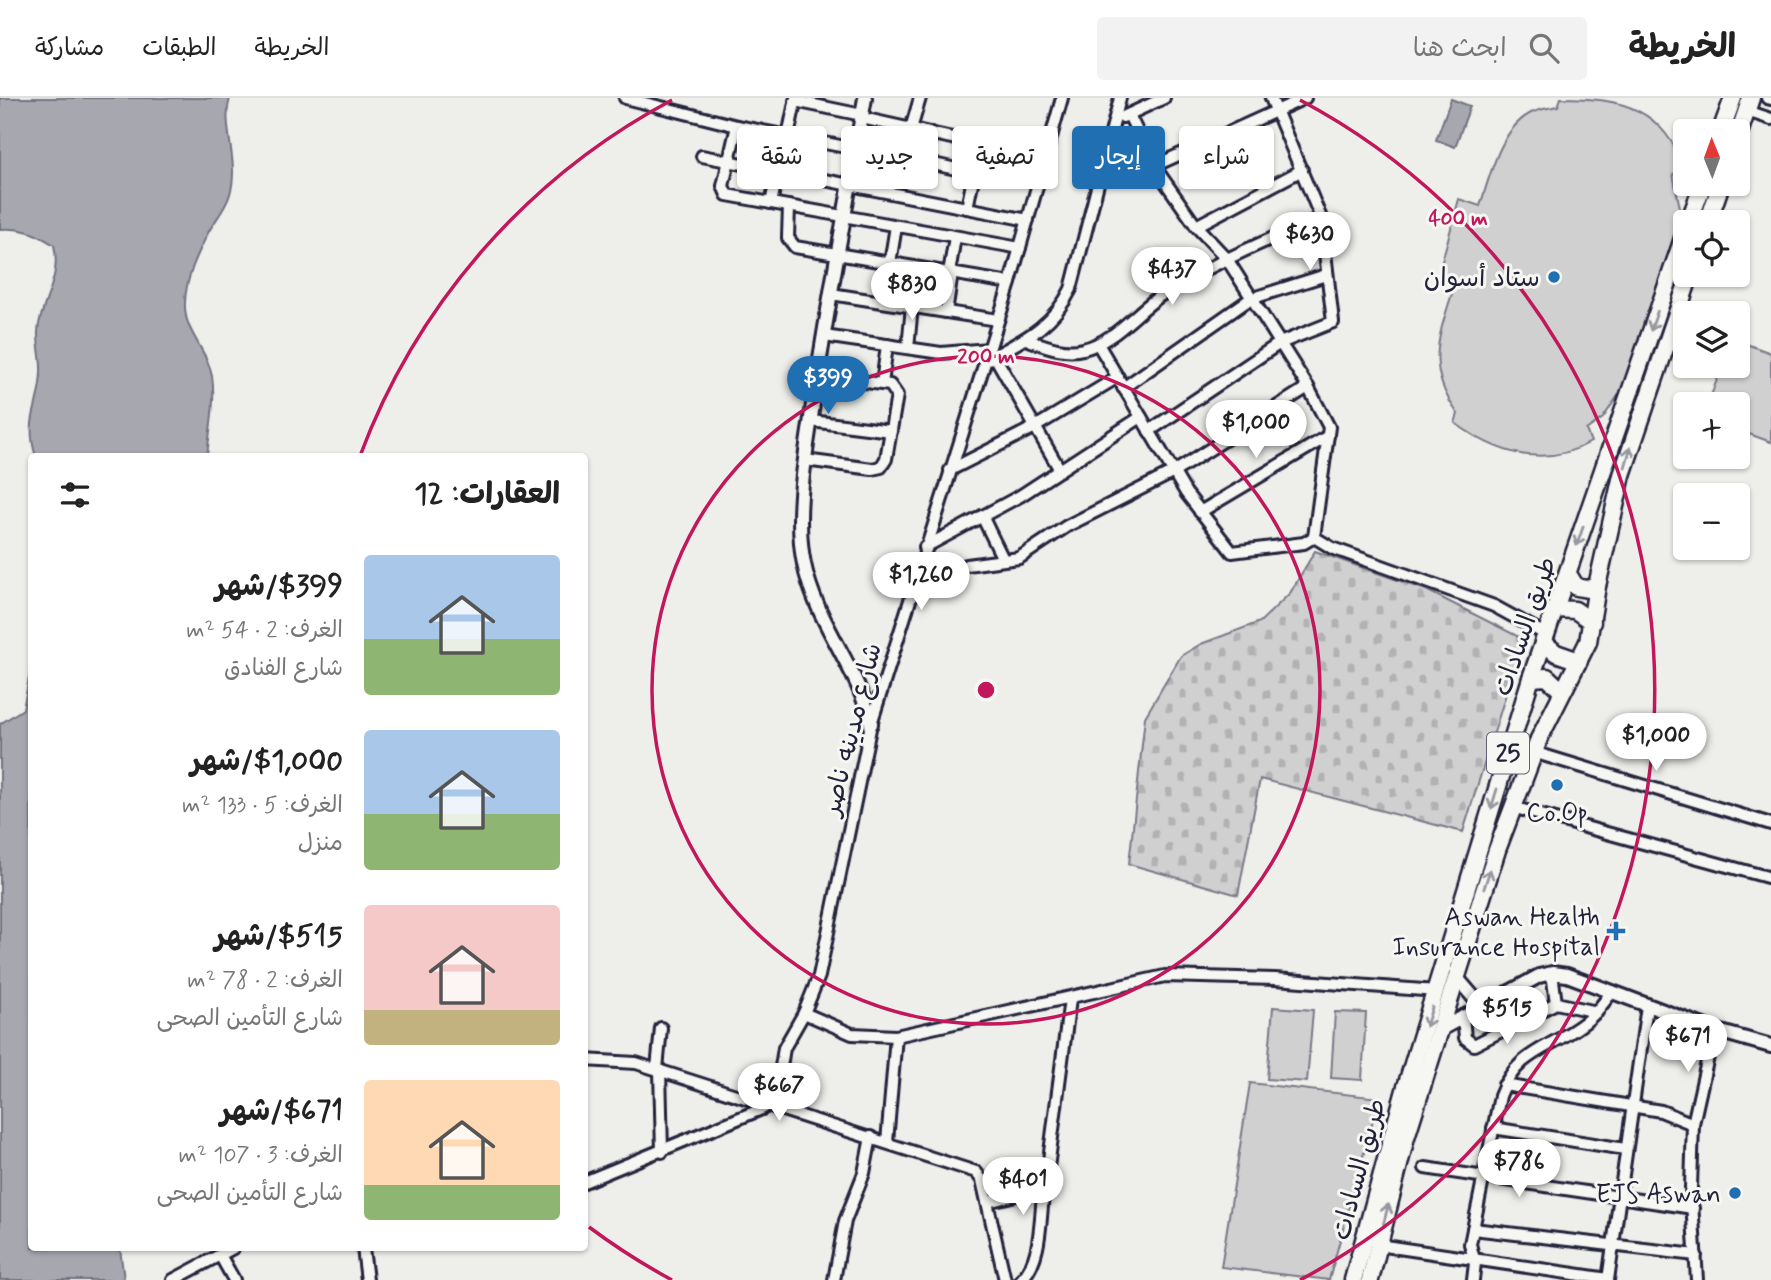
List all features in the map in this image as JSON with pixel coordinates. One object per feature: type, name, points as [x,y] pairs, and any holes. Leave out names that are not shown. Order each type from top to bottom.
[{"type":"main road","points":[[1725,119],[1733,98]]},
{"type":"main road","name":"طريق السادات","points":[[1353,1280],[1373,1198],[1531,678],[1673,268]]},
{"type":"main road","name":"طريق السادات","points":[[1370,1280],[1406,1137],[1512,807],[1533,752],[1579,661],[1592,622],[1597,586],[1629,452],[1685,287]]},
{"type":"main road","points":[[1568,574],[1572,583],[1581,589],[1597,586]]},
{"type":"main road","points":[[1555,608],[1575,610],[1592,622]]},
{"type":"main road","points":[[1544,638],[1556,653],[1579,661]]},
{"type":"main road","points":[[1531,678],[1547,677],[1562,691]]},
{"type":"street","points":[[625,98],[737,126],[723,186],[725,194],[1020,248]]},
{"type":"street","points":[[860,126],[865,98]]},
{"type":"street","points":[[912,126],[920,98]]},
{"type":"street","name":"شارع مدينه ناصر","points":[[1055,126],[1062,98]]},
{"type":"street","points":[[824,336],[956,354],[989,355],[1026,339],[1053,319],[1070,289],[1120,98]]},
{"type":"street","points":[[1114,121],[1164,98]]},
{"type":"street","points":[[1149,431],[1280,343],[1333,322],[1321,218],[1271,98]]},
{"type":"street","points":[[1165,161],[1305,98]]},
{"type":"street","points":[[790,126],[796,99],[899,126]]},
{"type":"street","points":[[1749,104],[1769,117]]},
{"type":"street","points":[[1129,115],[1134,126]]},
{"type":"street","points":[[702,156],[737,163]]},
{"type":"street","points":[[1196,226],[1302,170]]},
{"type":"street","points":[[1165,182],[1196,226],[1227,259],[1308,387],[1329,427],[1314,537]]},
{"type":"street","points":[[771,203],[774,189]]},
{"type":"street","points":[[849,189],[817,376],[805,460],[800,533],[804,562],[822,617],[863,693],[871,724]]},
{"type":"street","points":[[870,189],[1028,220]]},
{"type":"street","points":[[967,208],[971,189]]},
{"type":"street","name":"شارع مدينه ناصر","points":[[765,1102],[777,1092],[784,1048],[804,1013],[819,976],[871,724],[925,547],[989,355],[1037,189]]},
{"type":"street","points":[[789,206],[790,243],[838,254],[1010,283]]},
{"type":"street","points":[[1026,339],[1064,350],[1082,349],[1098,344],[1165,292],[1227,259],[1321,218]]},
{"type":"street","points":[[893,303],[896,226]]},
{"type":"street","points":[[946,312],[955,236]]},
{"type":"street","points":[[1123,388],[1250,299],[1326,275]]},
{"type":"street","points":[[831,294],[998,320]]},
{"type":"street","points":[[908,348],[912,306]]},
{"type":"street","points":[[1098,344],[1174,472],[1200,512],[1232,552],[1304,543],[1314,537]]},
{"type":"street","points":[[882,384],[887,345]]},
{"type":"street","points":[[989,355],[1060,470]]},
{"type":"street","points":[[805,460],[877,469],[886,459],[897,391],[893,386],[817,376]]},
{"type":"street","points":[[950,470],[1035,427],[1118,377]]},
{"type":"street","points":[[915,580],[967,565],[1019,558],[1067,526],[1174,472],[1308,387]]},
{"type":"street","points":[[925,547],[1060,470],[1141,417]]},
{"type":"street","points":[[811,421],[891,431]]},
{"type":"street","points":[[1200,512],[1328,436]]},
{"type":"street","points":[[982,516],[1003,559]]},
{"type":"street","points":[[1314,537],[1332,548],[1494,606],[1544,638]]},
{"type":"street","points":[[1533,752],[1767,821]]},
{"type":"street","points":[[1512,807],[1771,878]]},
{"type":"street","points":[[1552,973],[1556,1003]]},
{"type":"street","points":[[1443,1028],[1539,976],[1552,973],[1612,990],[1647,1006],[1714,1030],[1771,1046]]},
{"type":"street","points":[[804,1013],[817,1021],[852,1034],[896,1036],[1070,999],[1147,978],[1184,974],[1437,991]]},
{"type":"street","points":[[1457,978],[1482,1006]]},
{"type":"street","points":[[1473,1280],[1474,1260],[1469,1244],[1504,1085],[1516,1065],[1581,1026],[1597,1012],[1612,990]]},
{"type":"street","points":[[1504,995],[1516,1023]]},
{"type":"street","points":[[1021,1280],[1037,1256],[1041,1189],[1048,1168],[1070,999]]},
{"type":"street","points":[[1463,1016],[1465,1038],[1474,1045],[1556,1003],[1597,1012]]},
{"type":"street","points":[[1378,1245],[1608,1280],[1647,1006]]},
{"type":"street","points":[[661,1028],[659,1070],[662,1152]]},
{"type":"street","points":[[1697,1280],[1693,1208],[1693,1124],[1714,1030]]},
{"type":"street","points":[[887,1142],[896,1036]]},
{"type":"street","points":[[588,1060],[611,1059],[659,1070],[973,1170],[982,1180],[1005,1280]]},
{"type":"street","points":[[1504,1085],[1661,1111],[1693,1124]]},
{"type":"street","points":[[588,1180],[764,1108],[765,1102]]},
{"type":"street","points":[[1493,1128],[1625,1149]]},
{"type":"street","points":[[834,1280],[845,1221],[864,1173],[872,1136]]},
{"type":"street","points":[[1425,1168],[1693,1208]]},
{"type":"street","points":[[588,1173],[611,1170]]},
{"type":"street","points":[[987,1202],[1041,1189]]},
{"type":"street","points":[[1473,1229],[1696,1255]]},
{"type":"street","points":[[173,1280],[227,1251]]},
{"type":"street","points":[[363,1251],[367,1280]]},
{"type":"street","points":[[220,1255],[234,1280]]},
{"type":"green space","name":"ستاد أسوان","points":[[1561,98],[1603,101],[1622,104],[1653,120],[1673,145],[1673,196],[1678,196],[1680,208],[1673,210],[1673,239],[1625,385],[1603,418],[1586,430],[1591,442],[1555,455],[1538,456],[1504,450],[1455,423],[1458,414],[1447,397],[1441,380],[1438,349],[1440,333],[1456,281],[1439,272],[1459,199],[1480,206],[1492,168],[1511,130],[1531,113],[1558,106]]},
{"type":"green space","points":[[1750,345],[1771,353],[1771,442],[1750,434],[1750,392],[1712,392],[1718,378],[1750,378]]},
{"type":"green space","points":[[1315,551],[1426,590],[1523,639],[1463,832],[1260,779],[1238,895],[1129,864],[1145,717],[1181,656],[1201,644],[1260,622],[1290,593]]},
{"type":"green space","points":[[1273,1007],[1313,1010],[1307,1082],[1267,1079]]},
{"type":"green space","points":[[1335,1012],[1366,1013],[1362,1080],[1331,1078]]},
{"type":"green space","points":[[1250,1083],[1379,1098],[1329,1280],[1221,1267]]},
{"type":"shaded area","points":[[0,98],[230,98],[228,121],[233,182],[223,209],[196,258],[185,297],[189,325],[212,376],[213,406],[207,453],[35,453],[32,422],[41,372],[38,330],[54,276],[56,256],[54,245],[41,237],[22,230],[0,229]]},
{"type":"shaded area","points":[[1451,99],[1470,106],[1455,147],[1436,140]]},
{"type":"shaded area","points":[[28,683],[28,1251],[120,1251],[124,1280],[0,1280],[0,724],[23,709]]},
{"type":"place","name":"ستاد أسوان","points":[[1554,277]]},
{"type":"place","name":"Co.Op","points":[[1557,785]]},
{"type":"place","name":"Aswan Health Insurance Hospital","points":[[1616,931]]},
{"type":"place","name":"EJS Aswan","points":[[1735,1193]]}]
